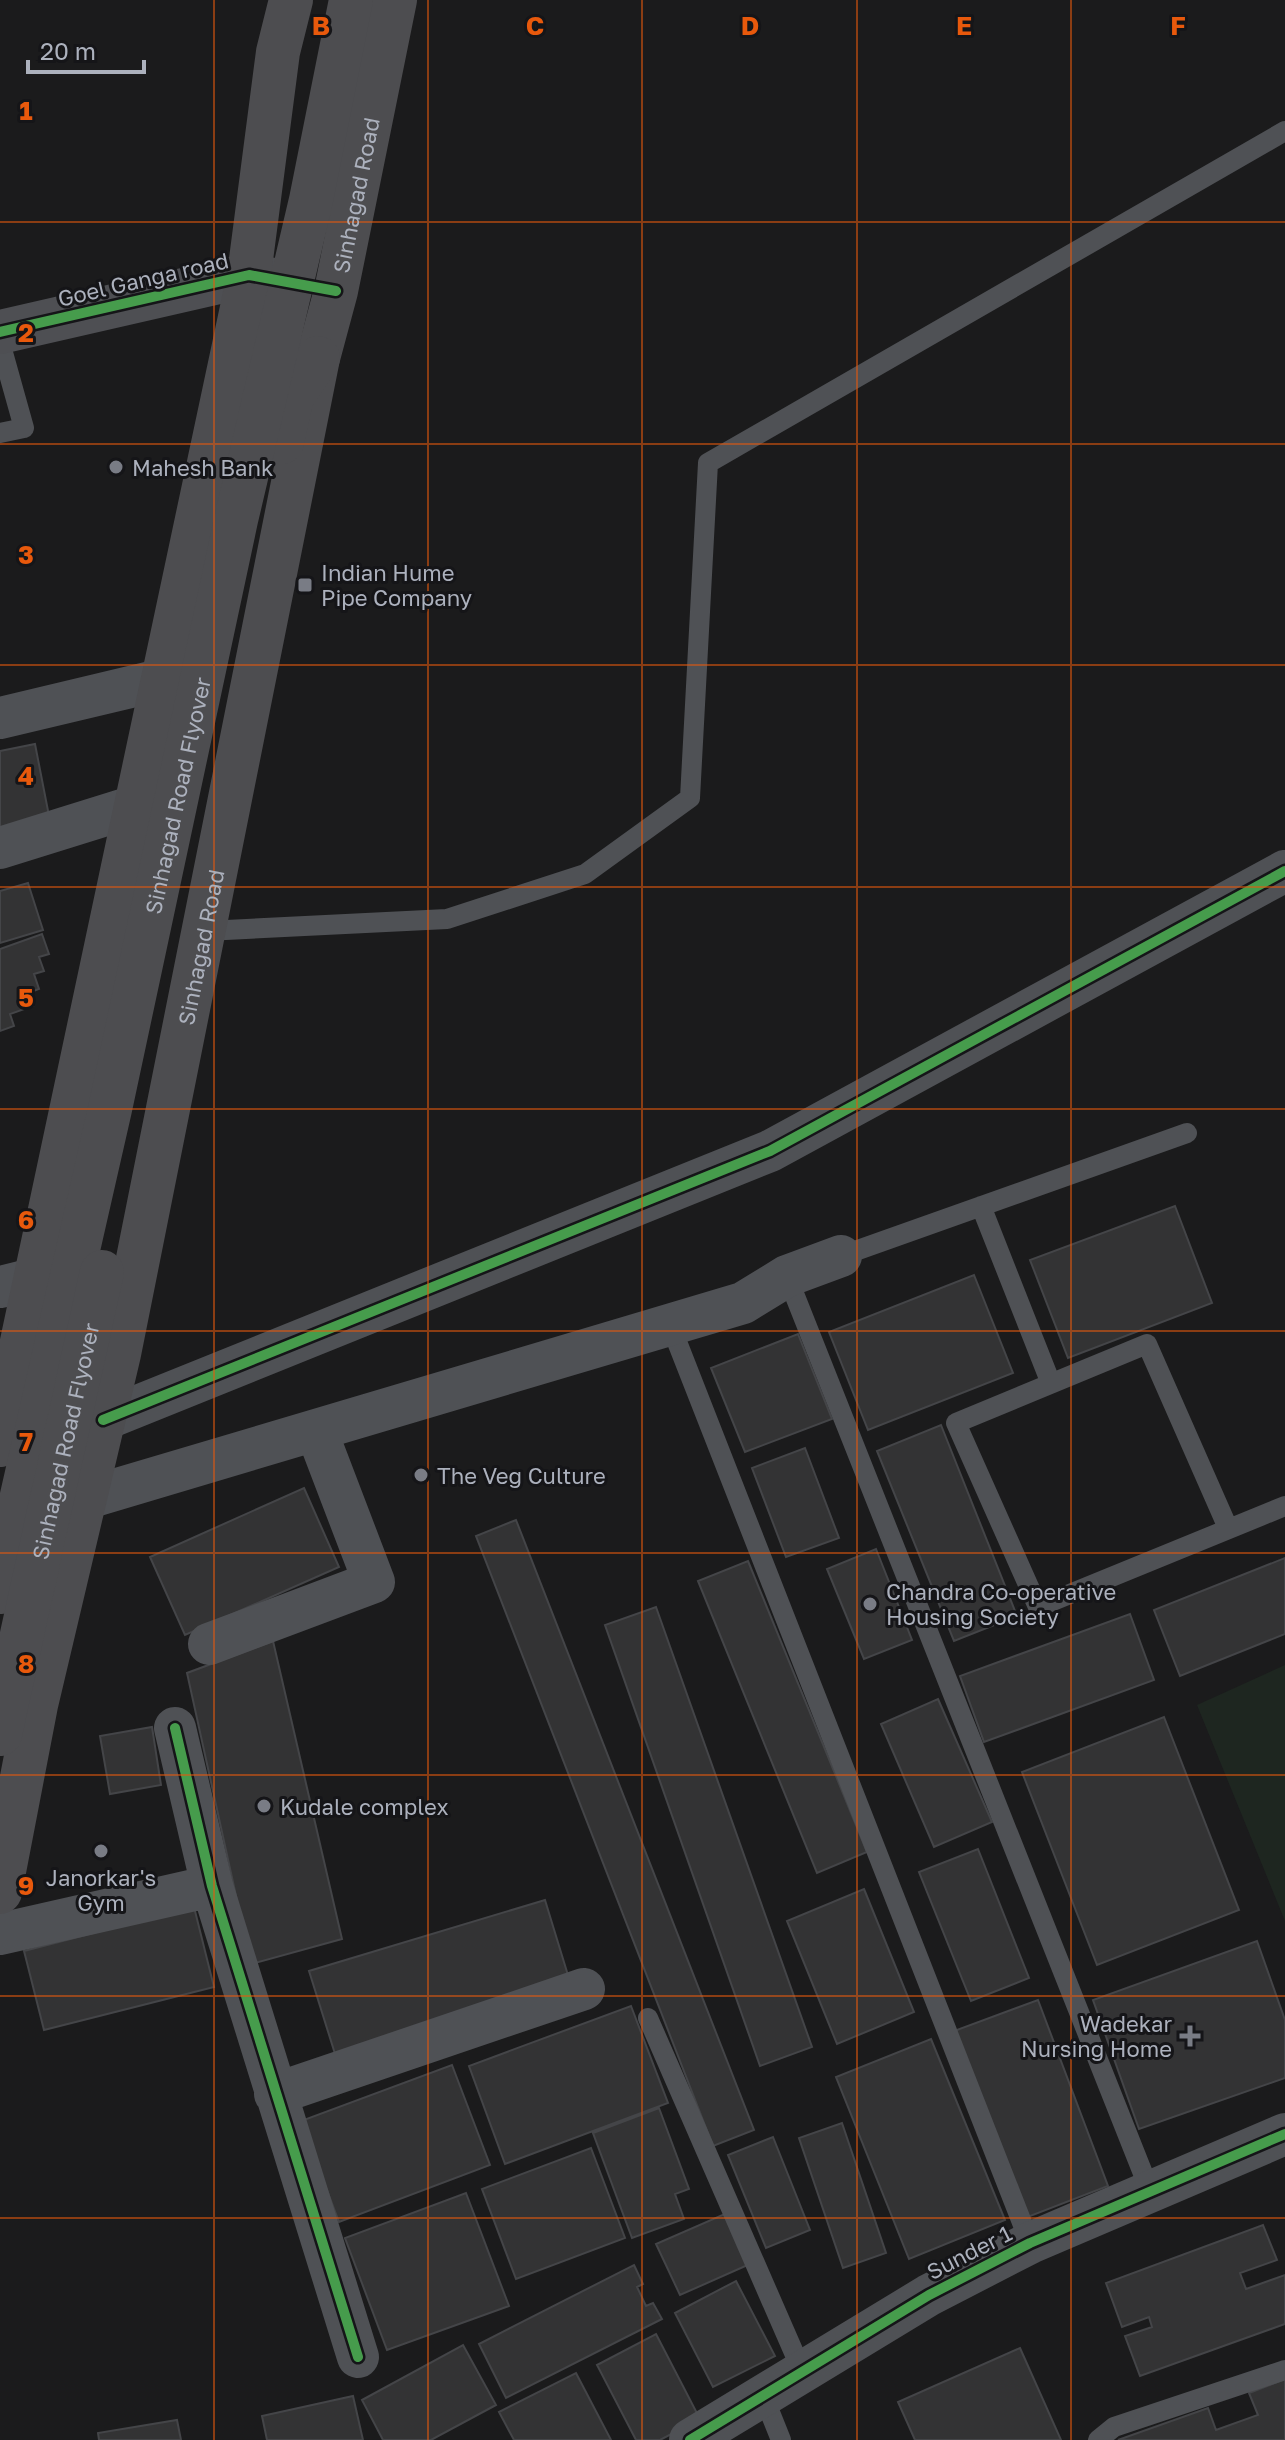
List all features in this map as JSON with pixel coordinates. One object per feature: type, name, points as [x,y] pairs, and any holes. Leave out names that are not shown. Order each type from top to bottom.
[{"type":"main road","points":[[0,1445],[11,1397],[18,1283],[91,1016],[138,805],[249,275],[278,52],[291,0]]},
{"type":"main road","name":"Sinhagad Road Flyover","points":[[0,1592],[110,1109],[230,549],[311,200],[351,0]]},
{"type":"main road","name":"Sinhagad Road","points":[[0,1892],[36,1705],[103,1420],[206,931],[318,358],[336,291],[395,0]]},
{"type":"main road","name":"Sinhagad Road Flyover","points":[[0,1734],[113,1219],[166,951],[292,397],[318,358]]},
{"type":"main road","points":[[91,1016],[184,1036]]},
{"type":"main road","points":[[11,1397],[103,1420]]},
{"type":"street","points":[[249,275],[336,291]]},
{"type":"street","name":"Goel Ganga road","points":[[0,332],[249,275]]},
{"type":"street","points":[[0,718],[164,679]]},
{"type":"street","points":[[0,848],[138,805]]},
{"type":"street","points":[[103,1420],[770,1151],[1285,871]]},
{"type":"street","points":[[84,1499],[743,1303],[787,1276],[841,1256]]},
{"type":"street","points":[[209,1644],[374,1582],[316,1430]]},
{"type":"street","points":[[175,1728],[212,1886],[358,2357]]},
{"type":"street","points":[[0,1934],[212,1886]]},
{"type":"street","points":[[275,2094],[584,1989]]},
{"type":"street","name":"Sunder 1","points":[[690,2440],[929,2295],[1030,2243],[1285,2134]]},
{"type":"lane","points":[[206,931],[447,919],[585,874],[690,798],[708,463],[1285,131]]},
{"type":"lane","points":[[0,342],[24,428],[0,433]]},
{"type":"lane","points":[[841,1256],[1187,1133]]},
{"type":"lane","points":[[981,1206],[1050,1381]]},
{"type":"lane","points":[[787,1276],[1150,2191]]},
{"type":"lane","points":[[670,1324],[1030,2243]]},
{"type":"lane","points":[[1228,1528],[1147,1344],[1050,1381],[956,1423],[1038,1607],[1285,1506]]},
{"type":"lane","points":[[648,2018],[802,2371]]},
{"type":"lane","points":[[1098,2440],[1114,2427],[1285,2370]]},
{"type":"lane","points":[[763,2395],[781,2440]]},
{"type":"shaded area","points":[[1285,1665],[1285,1921],[1197,1705]]},
{"type":"building","points":[[35,744],[50,821],[0,831],[0,751]]},
{"type":"building","points":[[28,883],[43,930],[0,943],[0,891]]},
{"type":"building","points":[[42,934],[49,954],[39,957],[44,971],[34,974],[39,989],[28,993],[33,1006],[10,1014],[14,1026],[0,1031],[0,949]]},
{"type":"building","points":[[1175,1206],[1212,1303],[1068,1358],[1030,1260]]},
{"type":"building","points":[[974,1275],[1013,1373],[868,1430],[829,1332]]},
{"type":"building","points":[[798,1334],[832,1419],[745,1452],[711,1368]]},
{"type":"building","points":[[941,1425],[1017,1616],[954,1641],[877,1451]]},
{"type":"building","points":[[805,1448],[839,1538],[786,1557],[752,1468]]},
{"type":"building","points":[[304,1488],[339,1567],[185,1635],[150,1557]]},
{"type":"building","points":[[516,1520],[754,2130],[713,2146],[476,1536]]},
{"type":"building","name":"Chandra Co-operative Housing Society","points":[[876,1549],[912,1640],[864,1659],[827,1569]]},
{"type":"building","points":[[1285,1558],[1285,1634],[1180,1676],[1154,1610]]},
{"type":"building","points":[[748,1561],[867,1852],[817,1873],[698,1581]]},
{"type":"building","points":[[656,1607],[812,2047],[760,2066],[605,1625]]},
{"type":"building","points":[[1130,1614],[1154,1680],[984,1742],[960,1676]]},
{"type":"building","name":"Kudale complex","points":[[273,1641],[342,1939],[251,1964],[187,1673]]},
{"type":"building","points":[[938,1699],[992,1822],[934,1847],[881,1724]]},
{"type":"building","points":[[1164,1717],[1239,1910],[1097,1965],[1022,1772]]},
{"type":"building","points":[[152,1727],[161,1785],[110,1794],[100,1736]]},
{"type":"building","points":[[978,1849],[1029,1978],[971,2001],[919,1872]]},
{"type":"building","points":[[864,1889],[914,2012],[837,2044],[787,1921]]},
{"type":"building","points":[[545,1900],[571,1985],[336,2057],[309,1971]]},
{"type":"building","points":[[194,1907],[214,1987],[44,2030],[24,1951]]},
{"type":"building","points":[[1257,1941],[1285,2020],[1285,2078],[1139,2129],[1093,2000]]},
{"type":"building","points":[[1038,2000],[1108,2186],[1025,2218],[954,2031]]},
{"type":"building","points":[[631,2006],[668,2103],[505,2164],[469,2066]]},
{"type":"building","points":[[931,2039],[1005,2220],[909,2259],[836,2077]]},
{"type":"building","points":[[452,2065],[490,2165],[339,2222],[301,2121]]},
{"type":"building","points":[[659,2108],[689,2189],[675,2194],[684,2219],[632,2238],[593,2133]]},
{"type":"building","points":[[842,2123],[886,2253],[843,2268],[799,2138]]},
{"type":"building","points":[[773,2137],[810,2230],[766,2248],[728,2155]]},
{"type":"building","points":[[591,2148],[625,2238],[516,2279],[482,2189]]},
{"type":"building","points":[[466,2193],[509,2306],[387,2350],[345,2238]]},
{"type":"building","points":[[727,2213],[750,2264],[680,2295],[656,2244]]},
{"type":"building","points":[[1263,2225],[1277,2260],[1240,2273],[1246,2289],[1285,2275],[1285,2324],[1140,2376],[1125,2336],[1152,2327],[1149,2317],[1122,2327],[1106,2283]]},
{"type":"building","points":[[634,2265],[643,2284],[637,2287],[646,2306],[653,2303],[662,2319],[506,2398],[479,2344]]},
{"type":"building","points":[[736,2281],[775,2356],[713,2387],[675,2313]]},
{"type":"building","points":[[656,2334],[700,2419],[660,2440],[636,2440],[597,2365]]},
{"type":"building","points":[[463,2345],[496,2405],[431,2440],[383,2440],[362,2400]]},
{"type":"building","points":[[1020,2348],[1061,2440],[915,2440],[898,2402]]},
{"type":"building","points":[[576,2373],[611,2440],[514,2440],[499,2412]]},
{"type":"building","points":[[1285,2379],[1285,2440],[1118,2440],[1208,2408],[1216,2430],[1258,2415],[1249,2393]]},
{"type":"building","points":[[353,2396],[363,2440],[267,2440],[262,2416]]},
{"type":"building","points":[[177,2420],[181,2440],[99,2440],[98,2433]]},
{"type":"cycle path","points":[[0,332],[249,275],[336,291]]},
{"type":"cycle path","points":[[103,1420],[770,1151],[1285,871]]},
{"type":"cycle path","points":[[175,1728],[212,1886],[358,2357]]},
{"type":"cycle path","points":[[690,2440],[929,2295],[1030,2243],[1285,2134]]},
{"type":"place","name":"Mahesh Bank","points":[[116,467]]},
{"type":"place","name":"Indian Hume Pipe Company","points":[[305,585]]},
{"type":"place","name":"The Veg Culture","points":[[421,1475]]},
{"type":"place","name":"Chandra Co-operative Housing Society","points":[[870,1604]]},
{"type":"place","name":"Kudale complex","points":[[264,1806]]},
{"type":"place","name":"Janorkar's Gym","points":[[101,1851]]},
{"type":"place","name":"Wadekar Nursing Home","points":[[1190,2036]]}]
